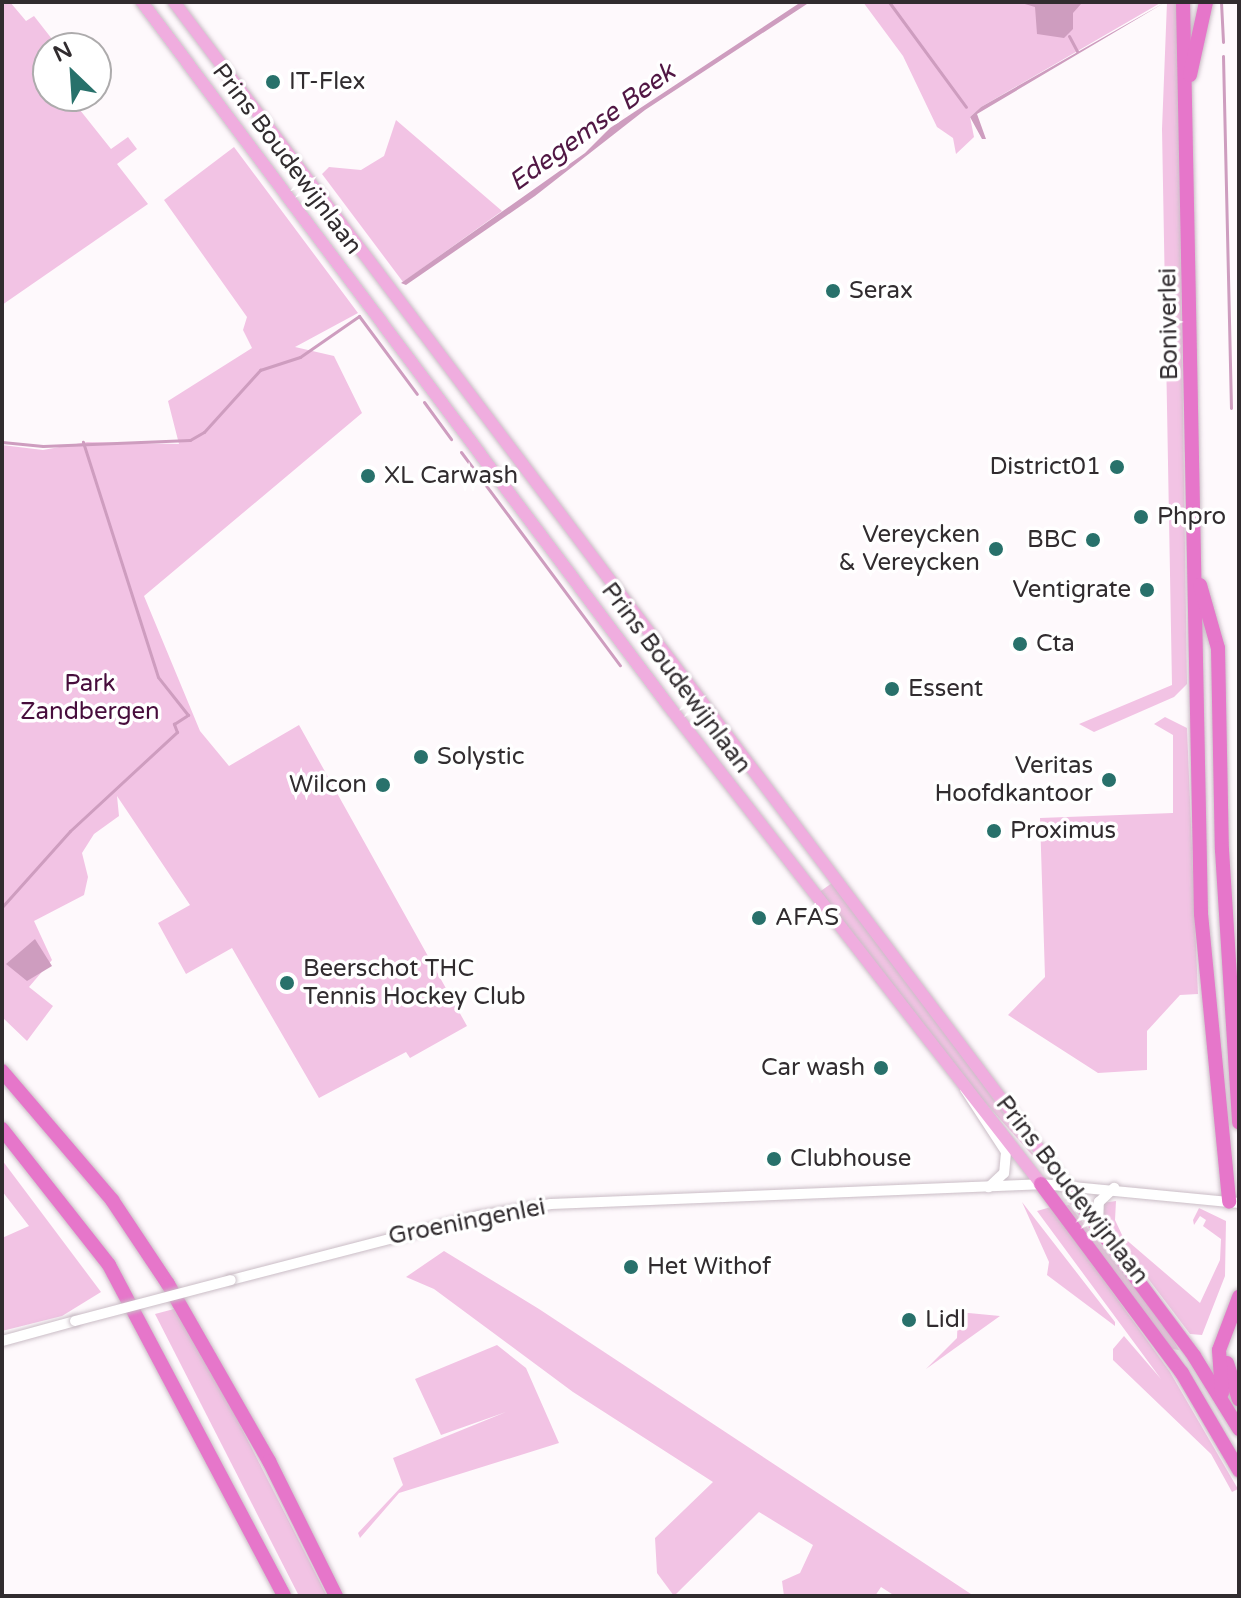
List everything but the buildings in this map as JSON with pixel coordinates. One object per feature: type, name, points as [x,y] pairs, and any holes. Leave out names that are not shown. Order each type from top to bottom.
[{"type":"highway","name":"Boniverlei","points":[[1183,2],[1187,82],[1201,914],[1234,1203]]},
{"type":"highway","name":"Boniverlei","points":[[1187,82],[1206,2]]},
{"type":"highway","name":"Boniverlei","points":[[1195,565],[1218,648],[1222,850],[1239,1122]]},
{"type":"highway","points":[[2,1071],[112,1200],[168,1284],[269,1461],[336,1596]]},
{"type":"highway","points":[[2,1129],[109,1265],[284,1596]]},
{"type":"highway","name":"Prins Boudewijnlaan","points":[[1041,1184],[1182,1373],[1239,1470]]},
{"type":"highway","name":"Prins Boudewijnlaan","points":[[1067,1186],[1194,1356],[1239,1429]]},
{"type":"highway","points":[[1223,1401],[1219,1350],[1239,1297]]},
{"type":"highway","points":[[1229,1326],[1228,1369],[1239,1399]]},
{"type":"main road","name":"Prins Boudewijnlaan","points":[[142,2],[797,873],[1041,1184]]},
{"type":"main road","name":"Prins Boudewijnlaan","points":[[174,2],[1067,1186]]},
{"type":"main road","points":[[797,873],[818,857]]},
{"type":"street","points":[[964,1087],[1006,1152],[1004,1173],[989,1187]]},
{"type":"street","name":"Groeningenlei","points":[[2,1341],[479,1216],[551,1204],[1041,1184],[1067,1186]]},
{"type":"street","points":[[1067,1186],[1114,1188],[1234,1203]]},
{"type":"street","points":[[1098,1226],[1099,1202],[1114,1188]]},
{"type":"green space","points":[[10,2],[26,21],[34,16],[46,32],[32,32],[32,112],[82,112],[111,149],[128,137],[137,149],[117,164],[148,204],[2,305],[2,5]]},
{"type":"green space","points":[[863,2],[1162,2],[981,107],[970,117],[974,137],[956,154],[953,138],[937,127],[903,56]]},
{"type":"green space","points":[[1167,2],[1177,2],[1187,684],[1174,697],[1094,732],[1079,724],[1172,685],[1162,129]]},
{"type":"green space","points":[[396,120],[502,211],[403,282],[322,174],[329,167],[361,170],[384,156]]},
{"type":"green space","name":"Park Zandbergen","points":[[234,147],[358,313],[295,347],[334,356],[362,413],[144,596],[200,731],[229,766],[299,725],[467,1026],[410,1058],[406,1052],[319,1098],[232,948],[186,974],[158,923],[190,905],[117,796],[119,816],[94,834],[82,853],[88,877],[84,895],[34,921],[52,960],[29,987],[53,1006],[27,1041],[2,1017],[2,445],[43,450],[87,442],[179,444],[168,401],[252,348],[243,330],[247,317],[164,200]]},
{"type":"green space","points":[[1165,717],[1187,728],[1198,994],[1180,995],[1147,1031],[1147,1070],[1098,1073],[1008,1015],[1045,977],[1040,818],[1173,813],[1173,735],[1154,724]]},
{"type":"green space","points":[[832,883],[915,990],[1041,1165],[966,1081],[818,893]]},
{"type":"green space","points":[[2,1160],[101,1292],[62,1316],[2,1331],[2,1238],[29,1226],[2,1191]]},
{"type":"green space","points":[[1116,1201],[1115,1220],[1123,1237],[1200,1303],[1220,1260],[1221,1239],[1203,1226],[1206,1220],[1200,1216],[1194,1225],[1193,1220],[1199,1208],[1226,1221],[1225,1276],[1202,1335],[1190,1334],[1103,1219],[1102,1203]]},
{"type":"green space","points":[[1022,1202],[1115,1326],[1047,1275],[1049,1262]]},
{"type":"green space","points":[[1069,1205],[1166,1327],[1179,1350],[1172,1349],[1064,1206]]},
{"type":"green space","points":[[1051,1207],[1170,1372],[1238,1489],[1232,1492],[1211,1454],[1113,1360],[1113,1349],[1124,1336],[1161,1379],[1037,1211]]},
{"type":"green space","points":[[444,1251],[539,1309],[974,1596],[895,1596],[881,1587],[875,1596],[784,1596],[782,1581],[800,1573],[813,1545],[759,1512],[674,1596],[657,1573],[655,1538],[713,1482],[573,1392],[434,1289],[406,1277]]},
{"type":"green space","points":[[174,1309],[238,1421],[327,1596],[299,1596],[155,1314]]},
{"type":"green space","points":[[958,1312],[1000,1316],[926,1369],[957,1338]]},
{"type":"green space","points":[[497,1345],[526,1368],[559,1443],[399,1493],[360,1538],[358,1533],[403,1485],[393,1458],[506,1412],[441,1435],[415,1379]]},
{"type":"shaded area","points":[[801,2],[810,2],[645,110],[535,196],[406,285],[401,283],[585,153],[610,128]]},
{"type":"shaded area","points":[[1018,2],[1081,4],[1073,13],[1073,29],[1064,38],[1037,34],[1035,7]]},
{"type":"shaded area","points":[[1164,3],[977,114],[986,139],[982,139],[970,117],[981,107]]},
{"type":"shaded area","points":[[35,939],[52,966],[27,981],[6,964]]},
{"type":"waterway","points":[[889,2],[966,107]]},
{"type":"waterway","points":[[1221,2],[1223,42]]},
{"type":"waterway","points":[[1069,36],[1077,51]]},
{"type":"waterway","points":[[1223,56],[1231,408]]},
{"type":"waterway","name":"Edegemse Beek","points":[[2,442],[43,446],[190,440],[204,432],[260,370],[300,357],[359,316],[417,394]]},
{"type":"waterway","points":[[424,402],[451,439]]},
{"type":"waterway","points":[[2,907],[70,831],[177,732],[174,724],[188,715],[158,677],[83,442]]},
{"type":"waterway","points":[[461,452],[620,665]]},
{"type":"place","name":"IT-Flex","points":[[273,82]]},
{"type":"place","name":"Serax","points":[[833,291]]},
{"type":"place","name":"District01","points":[[1117,467]]},
{"type":"place","name":"XL Carwash","points":[[368,476]]},
{"type":"place","name":"Phpro","points":[[1141,517]]},
{"type":"place","name":"BBC","points":[[1093,540]]},
{"type":"place","name":"Vereycken & Vereycken","points":[[996,549]]},
{"type":"place","name":"Ventigrate","points":[[1147,590]]},
{"type":"place","name":"Cta","points":[[1020,644]]},
{"type":"place","name":"Essent","points":[[892,689]]},
{"type":"place","name":"Solystic","points":[[421,757]]},
{"type":"place","name":"Veritas Hoofdkantoor","points":[[1109,780]]},
{"type":"place","name":"Wilcon","points":[[383,785]]},
{"type":"place","name":"Proximus","points":[[994,831]]},
{"type":"place","name":"AFAS","points":[[759,918]]},
{"type":"place","name":"Beerschot THC Tennis Hockey Club","points":[[287,983]]},
{"type":"place","name":"Car wash","points":[[881,1068]]},
{"type":"place","name":"Clubhouse","points":[[774,1159]]},
{"type":"place","name":"Het Withof","points":[[631,1267]]},
{"type":"place","name":"Lidl","points":[[909,1320]]}]
